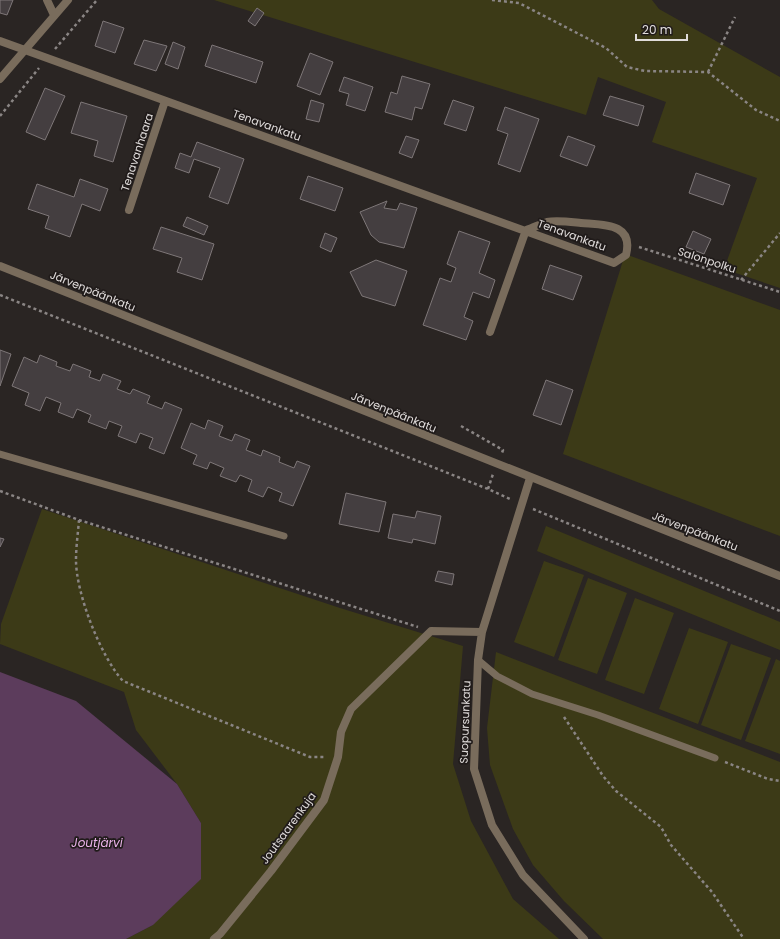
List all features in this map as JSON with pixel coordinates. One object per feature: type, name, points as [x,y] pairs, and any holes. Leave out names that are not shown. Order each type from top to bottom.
[{"type":"street","points":[[46,0],[54,15]]},
{"type":"street","points":[[0,79],[68,0]]},
{"type":"street","name":"Tenavankatu","points":[[0,41],[614,263],[626,255],[628,244],[626,237],[614,226],[548,222],[526,230]]},
{"type":"street","name":"Tenavanhaara","points":[[129,210],[165,101]]},
{"type":"street","name":"Tenavankatu","points":[[490,332],[526,230]]},
{"type":"street","name":"Järvenpäänkatu","points":[[0,266],[530,478],[780,576]]},
{"type":"street","name":"Suopursunkatu","points":[[530,478],[482,632],[478,660],[474,769],[492,825],[524,875],[584,939]]},
{"type":"street","points":[[430,631],[482,632]]},
{"type":"street","name":"Joutsaarenkuja","points":[[214,939],[220,934],[271,871],[324,800],[338,757],[341,732],[351,708],[430,631]]},
{"type":"lane","points":[[0,454],[284,536]]},
{"type":"lane","points":[[478,660],[497,676],[532,694],[715,758]]},
{"type":"path","points":[[492,0],[519,3],[606,48],[627,67],[645,71],[708,72],[756,110],[780,121]]},
{"type":"path","points":[[708,72],[735,17]]},
{"type":"path","points":[[741,280],[780,233]]},
{"type":"path","name":"Salonpolku","points":[[628,244],[780,292]]},
{"type":"path","points":[[0,295],[488,489],[780,611]]},
{"type":"path","points":[[0,491],[79,520],[430,631]]},
{"type":"path","points":[[79,520],[76,561],[81,591],[90,620],[113,670],[123,681],[310,756],[338,757]]},
{"type":"path","points":[[554,701],[603,776],[616,791],[660,827],[671,845],[712,892],[744,939]]},
{"type":"path","points":[[715,758],[768,779],[780,781]]},
{"type":"shaded area","points":[[214,0],[652,0],[659,9],[780,77],[780,288],[724,269],[757,178],[652,142],[666,102],[598,77],[586,115]]},
{"type":"shaded area","points":[[625,254],[780,310],[780,536],[563,454]]},
{"type":"shaded area","points":[[42,509],[340,608],[463,646],[453,764],[471,821],[513,899],[559,939],[126,939],[153,925],[201,823],[177,784],[136,730],[124,692],[0,644],[1,624]]},
{"type":"shaded area","points":[[546,526],[780,622],[780,650],[537,551]]},
{"type":"shaded area","points":[[544,561],[584,575],[554,657],[514,642]]},
{"type":"shaded area","points":[[588,578],[627,593],[597,674],[558,660]]},
{"type":"shaded area","points":[[635,598],[674,613],[644,694],[605,680]]},
{"type":"shaded area","points":[[689,628],[728,642],[698,724],[659,709]]},
{"type":"shaded area","points":[[731,644],[771,658],[741,740],[701,725]]},
{"type":"shaded area","points":[[496,652],[780,762],[780,939],[603,939],[564,901],[533,865],[513,829],[490,765],[487,728]]},
{"type":"shaded area","points":[[776,659],[780,661],[780,754],[745,741]]},
{"type":"water","name":"Joutjärvi","points":[[0,672],[76,701],[177,784],[201,823],[201,879],[153,925],[126,939],[0,939]]},
{"type":"building","points":[[0,0],[13,0],[7,15],[0,13]]},
{"type":"building","points":[[257,8],[264,13],[255,26],[248,21]]},
{"type":"building","points":[[103,21],[124,28],[115,53],[95,46]]},
{"type":"building","points":[[144,40],[167,46],[156,71],[134,64]]},
{"type":"building","points":[[173,42],[185,47],[178,69],[165,64]]},
{"type":"building","points":[[212,45],[263,62],[256,83],[205,66]]},
{"type":"building","points":[[310,53],[333,62],[320,95],[297,86]]},
{"type":"building","points":[[402,76],[430,84],[422,109],[415,107],[412,120],[385,112],[391,92],[397,94]]},
{"type":"building","points":[[344,77],[373,87],[365,111],[346,105],[349,94],[339,91]]},
{"type":"building","points":[[45,88],[65,96],[45,140],[26,132]]},
{"type":"building","points":[[610,96],[644,106],[638,126],[603,115]]},
{"type":"building","points":[[311,100],[324,104],[319,122],[306,119]]},
{"type":"building","points":[[453,100],[474,107],[466,131],[444,124]]},
{"type":"building","points":[[81,102],[127,116],[113,162],[94,156],[98,141],[71,133]]},
{"type":"building","points":[[505,107],[539,119],[520,172],[498,164],[508,134],[497,130]]},
{"type":"building","points":[[406,136],[419,140],[412,158],[399,153]]},
{"type":"building","points":[[568,136],[595,146],[587,166],[560,156]]},
{"type":"building","points":[[197,142],[244,159],[228,204],[209,197],[220,168],[194,159],[189,173],[175,168],[180,153],[191,157]]},
{"type":"building","points":[[696,173],[730,185],[723,205],[689,193]]},
{"type":"building","points":[[308,176],[343,188],[335,211],[300,199]]},
{"type":"building","points":[[80,179],[108,189],[100,211],[82,204],[70,237],[45,228],[49,216],[28,209],[37,184],[74,197]]},
{"type":"building","points":[[387,201],[384,208],[397,210],[400,203],[417,208],[404,248],[379,242],[371,235],[360,212]]},
{"type":"building","points":[[187,217],[208,226],[204,235],[183,226]]},
{"type":"building","points":[[161,227],[214,244],[202,280],[177,272],[182,258],[153,249]]},
{"type":"building","points":[[459,231],[490,242],[479,273],[495,280],[489,298],[473,292],[464,317],[473,321],[466,340],[423,325],[440,278],[451,282],[456,268],[447,264]]},
{"type":"building","points":[[693,231],[711,239],[704,254],[686,247]]},
{"type":"building","points":[[325,233],[337,238],[331,252],[320,247]]},
{"type":"building","points":[[376,260],[407,271],[395,306],[362,296],[350,272]]},
{"type":"building","points":[[550,265],[582,276],[573,300],[542,289]]},
{"type":"building","points":[[0,350],[11,354],[0,386]]},
{"type":"building","points":[[40,355],[57,362],[56,366],[70,371],[73,364],[91,371],[89,377],[100,381],[103,374],[121,381],[117,389],[130,394],[133,389],[150,396],[147,403],[162,409],[165,402],[182,409],[164,454],[149,448],[153,438],[140,433],[136,443],[118,436],[122,426],[109,421],[106,429],[88,422],[91,415],[77,409],[73,418],[58,412],[61,403],[46,397],[40,411],[25,405],[29,393],[12,386],[24,357],[37,363]]},
{"type":"building","points":[[546,380],[573,390],[561,425],[533,415]]},
{"type":"building","points":[[208,420],[223,426],[219,436],[232,441],[235,434],[250,440],[246,450],[261,456],[263,450],[280,457],[279,462],[294,468],[297,461],[310,466],[293,506],[279,501],[282,493],[268,487],[263,497],[248,491],[252,480],[240,475],[236,482],[220,476],[224,468],[210,462],[207,469],[193,464],[197,455],[181,448],[191,423],[205,429]]},
{"type":"building","points":[[346,493],[386,502],[379,532],[339,524]]},
{"type":"building","points":[[417,511],[441,516],[435,544],[413,539],[412,543],[388,538],[393,514],[415,518]]},
{"type":"building","points":[[0,538],[4,539],[0,547]]},
{"type":"building","points":[[438,571],[454,574],[452,585],[435,581]]}]
